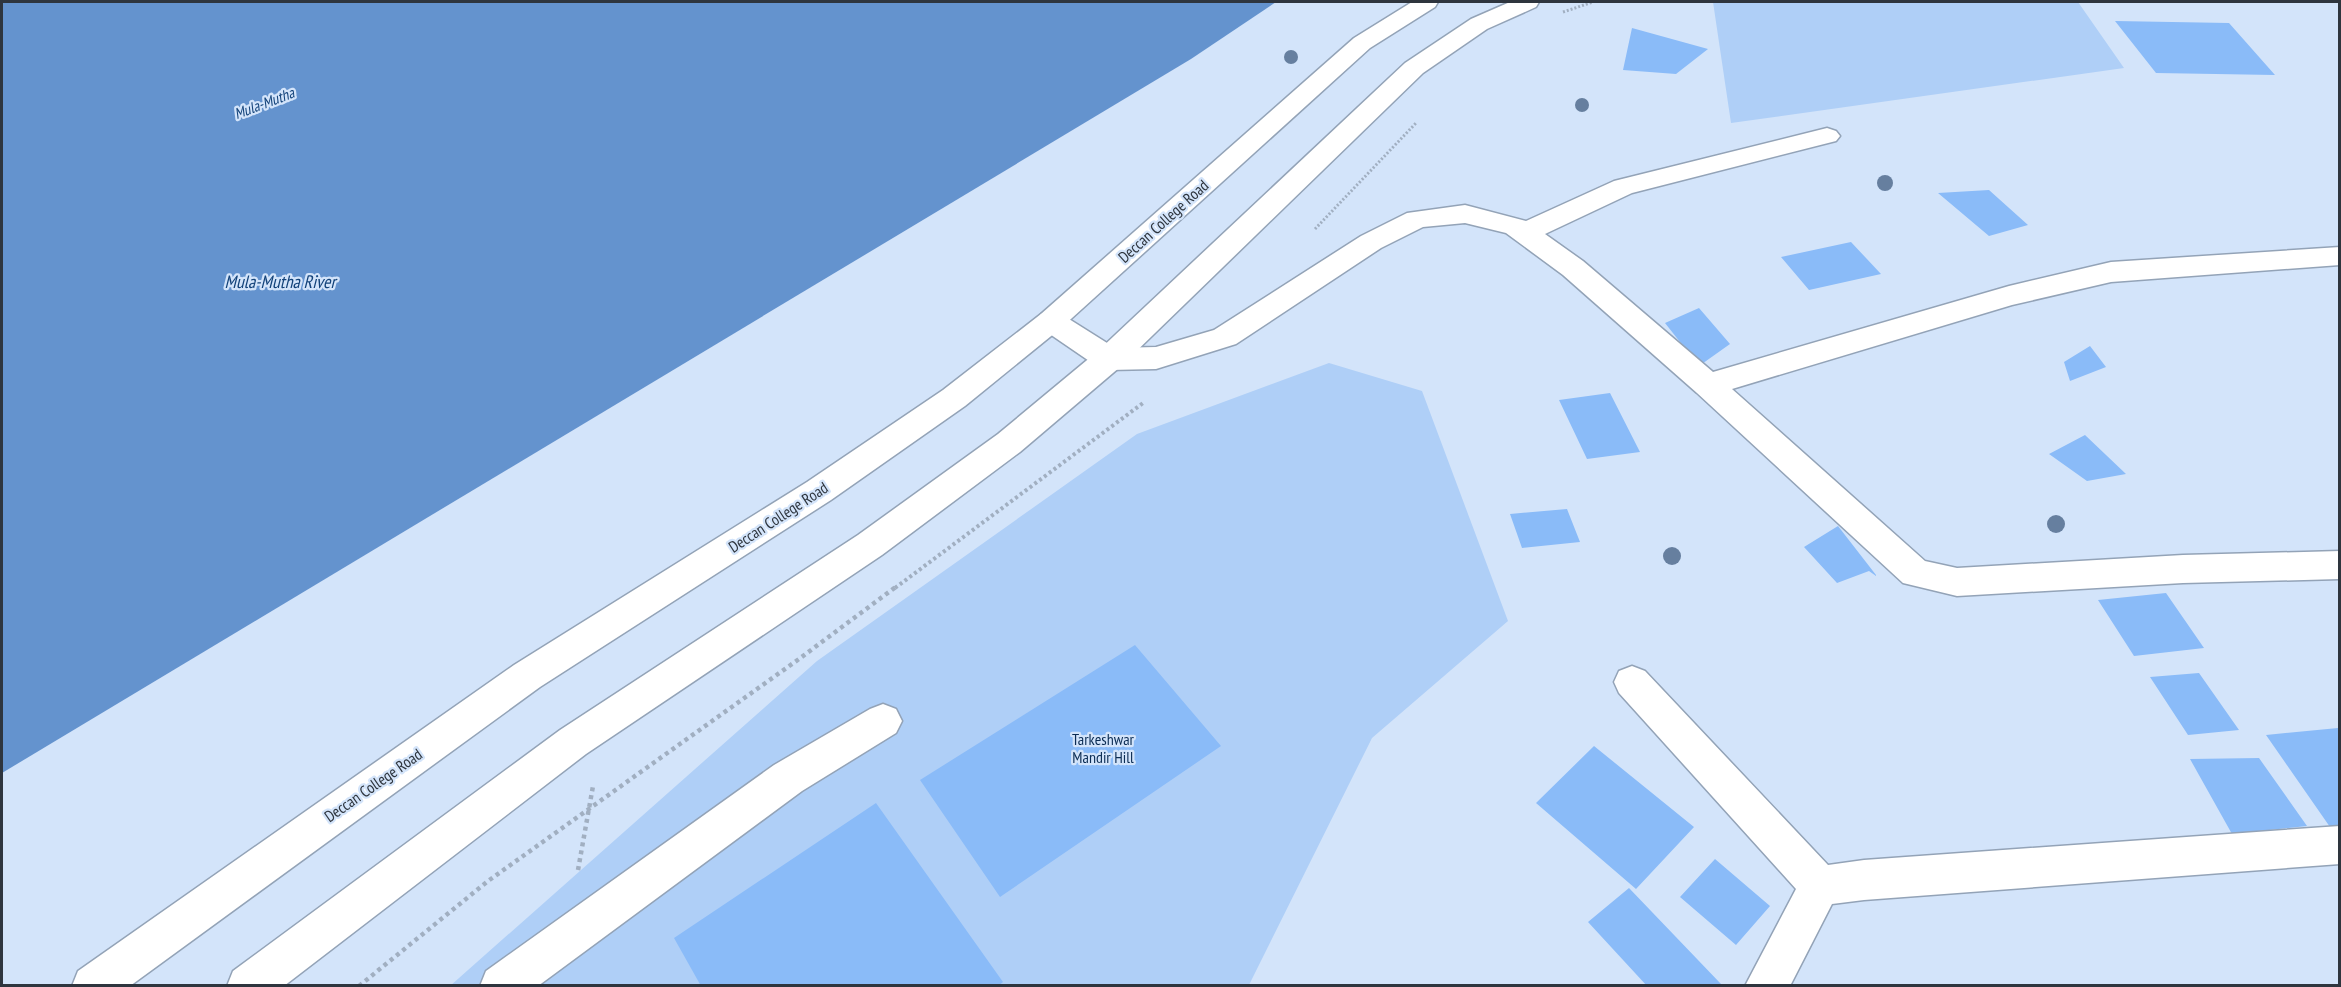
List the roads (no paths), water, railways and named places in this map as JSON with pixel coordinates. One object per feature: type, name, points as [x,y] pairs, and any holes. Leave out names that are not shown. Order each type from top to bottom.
[{"type":"street","name":"Deccan College Road","points":[[93,986],[527,676],[819,491],[954,398],[1051,321],[1362,43],[1427,2]]},
{"type":"street","points":[[248,986],[573,742],[879,538],[1009,443],[1109,359],[1414,68],[1479,24],[1528,2]]},
{"type":"street","points":[[1524,233],[1623,187],[1827,136]]},
{"type":"street","points":[[1051,321],[1109,359],[1156,357],[1225,337],[1371,242],[1417,219],[1465,214],[1516,227],[1573,268],[1707,385],[1915,573],[1956,582],[2183,569],[2340,565]]},
{"type":"street","points":[[1707,385],[2009,296],[2111,272],[2340,256]]},
{"type":"street","points":[[1632,682],[1820,886]]},
{"type":"street","points":[[501,986],[788,778],[883,721]]},
{"type":"street","points":[[1820,886],[2340,845]]},
{"type":"street","points":[[1766,986],[1820,886]]},
{"type":"water","name":"Mula-Mutha River","points":[[2,2],[1276,2],[1191,59],[2,773]]},
{"type":"water label","name":"Mula-Mutha","points":[[264,103]]},
{"type":"park label","name":"Tarkeshwar Mandir Hill","points":[[1103,748]]}]
